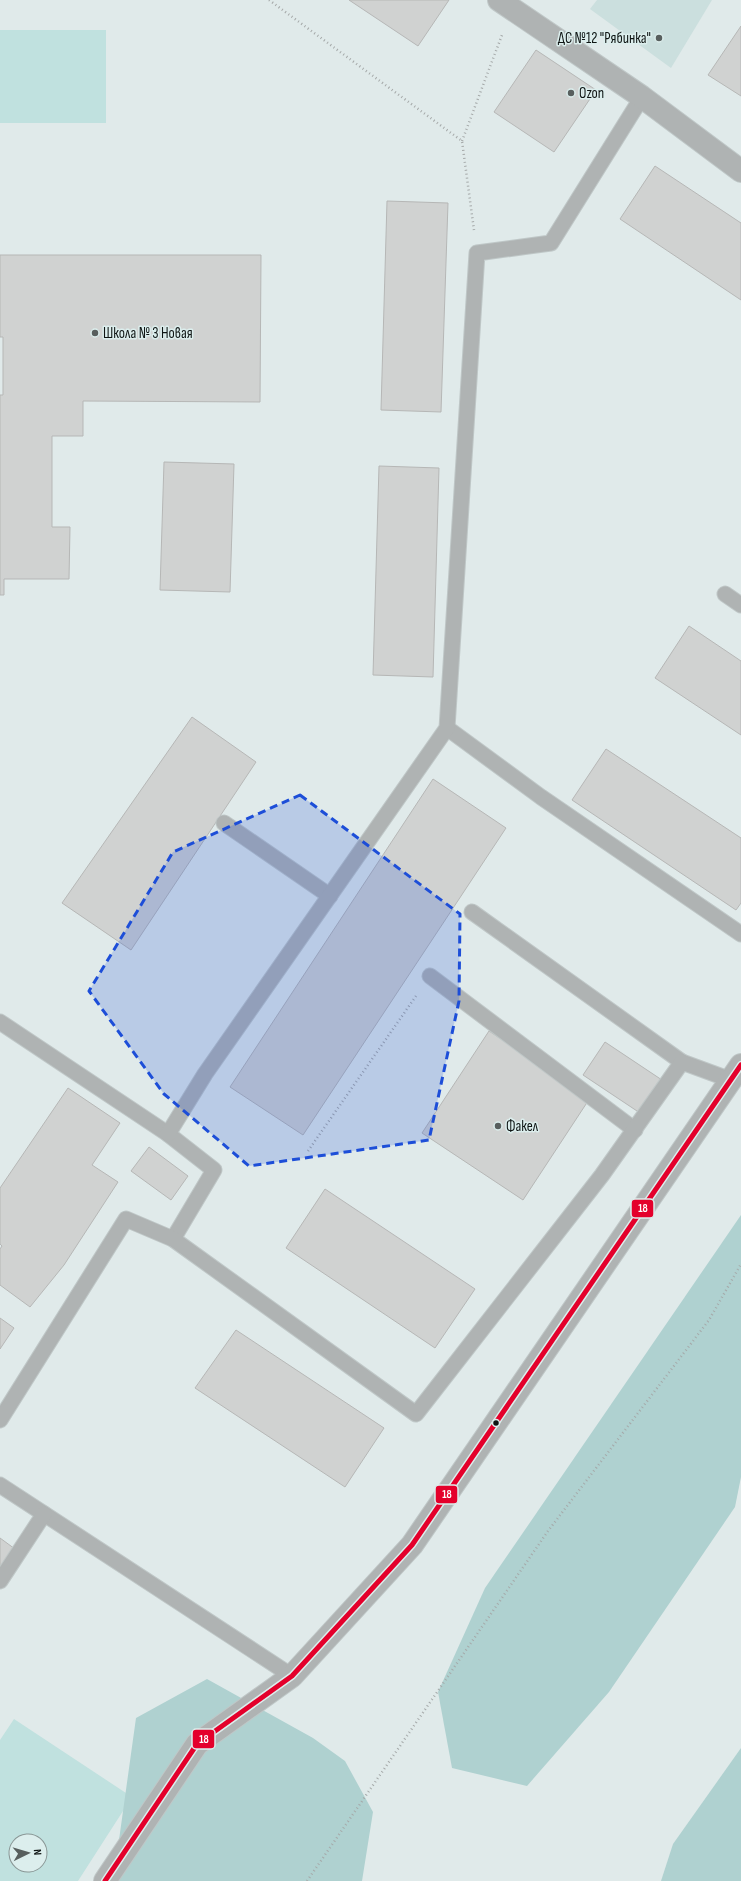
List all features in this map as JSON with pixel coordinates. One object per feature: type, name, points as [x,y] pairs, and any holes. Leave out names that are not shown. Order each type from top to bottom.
[{"type":"street","points":[[506,4],[642,97],[741,171]]},
{"type":"street","points":[[105,1881],[197,1744],[292,1676],[412,1546],[736,1072]]},
{"type":"lane","points":[[168,1134],[205,1074],[447,728],[477,253],[551,243],[642,97]]},
{"type":"lane","points":[[725,594],[741,605]]},
{"type":"lane","points":[[447,728],[541,797],[741,934]]},
{"type":"lane","points":[[224,823],[330,896]]},
{"type":"lane","points":[[472,912],[682,1062],[736,1072]]},
{"type":"lane","points":[[430,976],[635,1130]]},
{"type":"lane","points":[[0,1022],[168,1134],[214,1170],[173,1239]]},
{"type":"lane","points":[[0,1420],[126,1219],[173,1239],[416,1414],[602,1175],[682,1062]]},
{"type":"lane","points":[[0,1485],[292,1676]]},
{"type":"lane","points":[[0,1581],[44,1514]]},
{"type":"path","points":[[268,0],[462,141]]},
{"type":"path","points":[[477,253],[462,141],[506,4]]},
{"type":"path","points":[[308,1151],[430,976]]},
{"type":"path","points":[[307,1881],[548,1532],[709,1320],[741,1264]]},
{"type":"highlighted area","points":[[300,795],[460,914],[459,1001],[429,1140],[249,1166],[164,1094],[89,991],[173,852]]},
{"type":"shaded area","name":"ДС №12 \"Рябинка\"","points":[[597,0],[712,0],[671,68],[590,9]]},
{"type":"shaded area","points":[[0,30],[106,30],[106,123],[0,123]]},
{"type":"shaded area","points":[[741,1215],[741,1477],[735,1507],[609,1692],[527,1786],[452,1768],[438,1692],[485,1588]]},
{"type":"shaded area","points":[[207,1679],[313,1738],[345,1761],[373,1812],[362,1881],[108,1881],[119,1840],[136,1718]]},
{"type":"shaded area","points":[[14,1719],[132,1797],[78,1881],[0,1881],[0,1740]]},
{"type":"shaded area","points":[[741,1748],[741,1881],[661,1881],[673,1844]]},
{"type":"building","points":[[349,0],[449,0],[418,46]]},
{"type":"building","points":[[741,26],[741,96],[708,75]]},
{"type":"building","points":[[536,50],[596,90],[554,152],[494,112]]},
{"type":"building","points":[[655,166],[741,223],[741,300],[620,219]]},
{"type":"building","points":[[387,201],[448,203],[441,412],[381,410]]},
{"type":"building","points":[[0,255],[261,255],[260,402],[83,401],[83,436],[52,436],[52,527],[70,527],[69,579],[4,579],[4,595],[0,595],[0,395],[3,395],[3,337],[0,337]]},
{"type":"building","points":[[164,462],[234,464],[230,592],[160,590]]},
{"type":"building","points":[[379,466],[439,468],[433,677],[373,675]]},
{"type":"building","points":[[689,626],[741,661],[741,735],[655,678]]},
{"type":"building","points":[[192,717],[256,762],[131,950],[62,903]]},
{"type":"building","points":[[606,749],[741,838],[741,903],[736,910],[572,800]]},
{"type":"building","points":[[433,779],[506,828],[303,1135],[230,1087]]},
{"type":"building","points":[[489,1031],[590,1098],[523,1200],[422,1133]]},
{"type":"building","points":[[605,1042],[665,1082],[643,1115],[583,1075]]},
{"type":"building","points":[[68,1088],[120,1123],[92,1165],[118,1182],[64,1265],[30,1307],[0,1285],[0,1249],[2,1246],[0,1244],[0,1188]]},
{"type":"building","points":[[149,1147],[188,1176],[171,1200],[131,1171]]},
{"type":"building","points":[[325,1189],[475,1289],[435,1348],[286,1248]]},
{"type":"building","points":[[0,1318],[14,1328],[0,1349]]},
{"type":"building","points":[[236,1330],[384,1428],[345,1487],[195,1388]]},
{"type":"building","points":[[0,1538],[15,1549],[0,1571]]},
{"type":"transit line","name":"18","points":[[105,1881],[197,1744],[292,1676],[412,1545],[741,1065]]},
{"type":"place","name":"ДС №12 \"Рябинка\"","points":[[659,38]]},
{"type":"place","name":"Ozon","points":[[571,93]]},
{"type":"place","name":"Школа № 3 Новая","points":[[95,333]]},
{"type":"place","name":"Факел","points":[[498,1126]]}]
